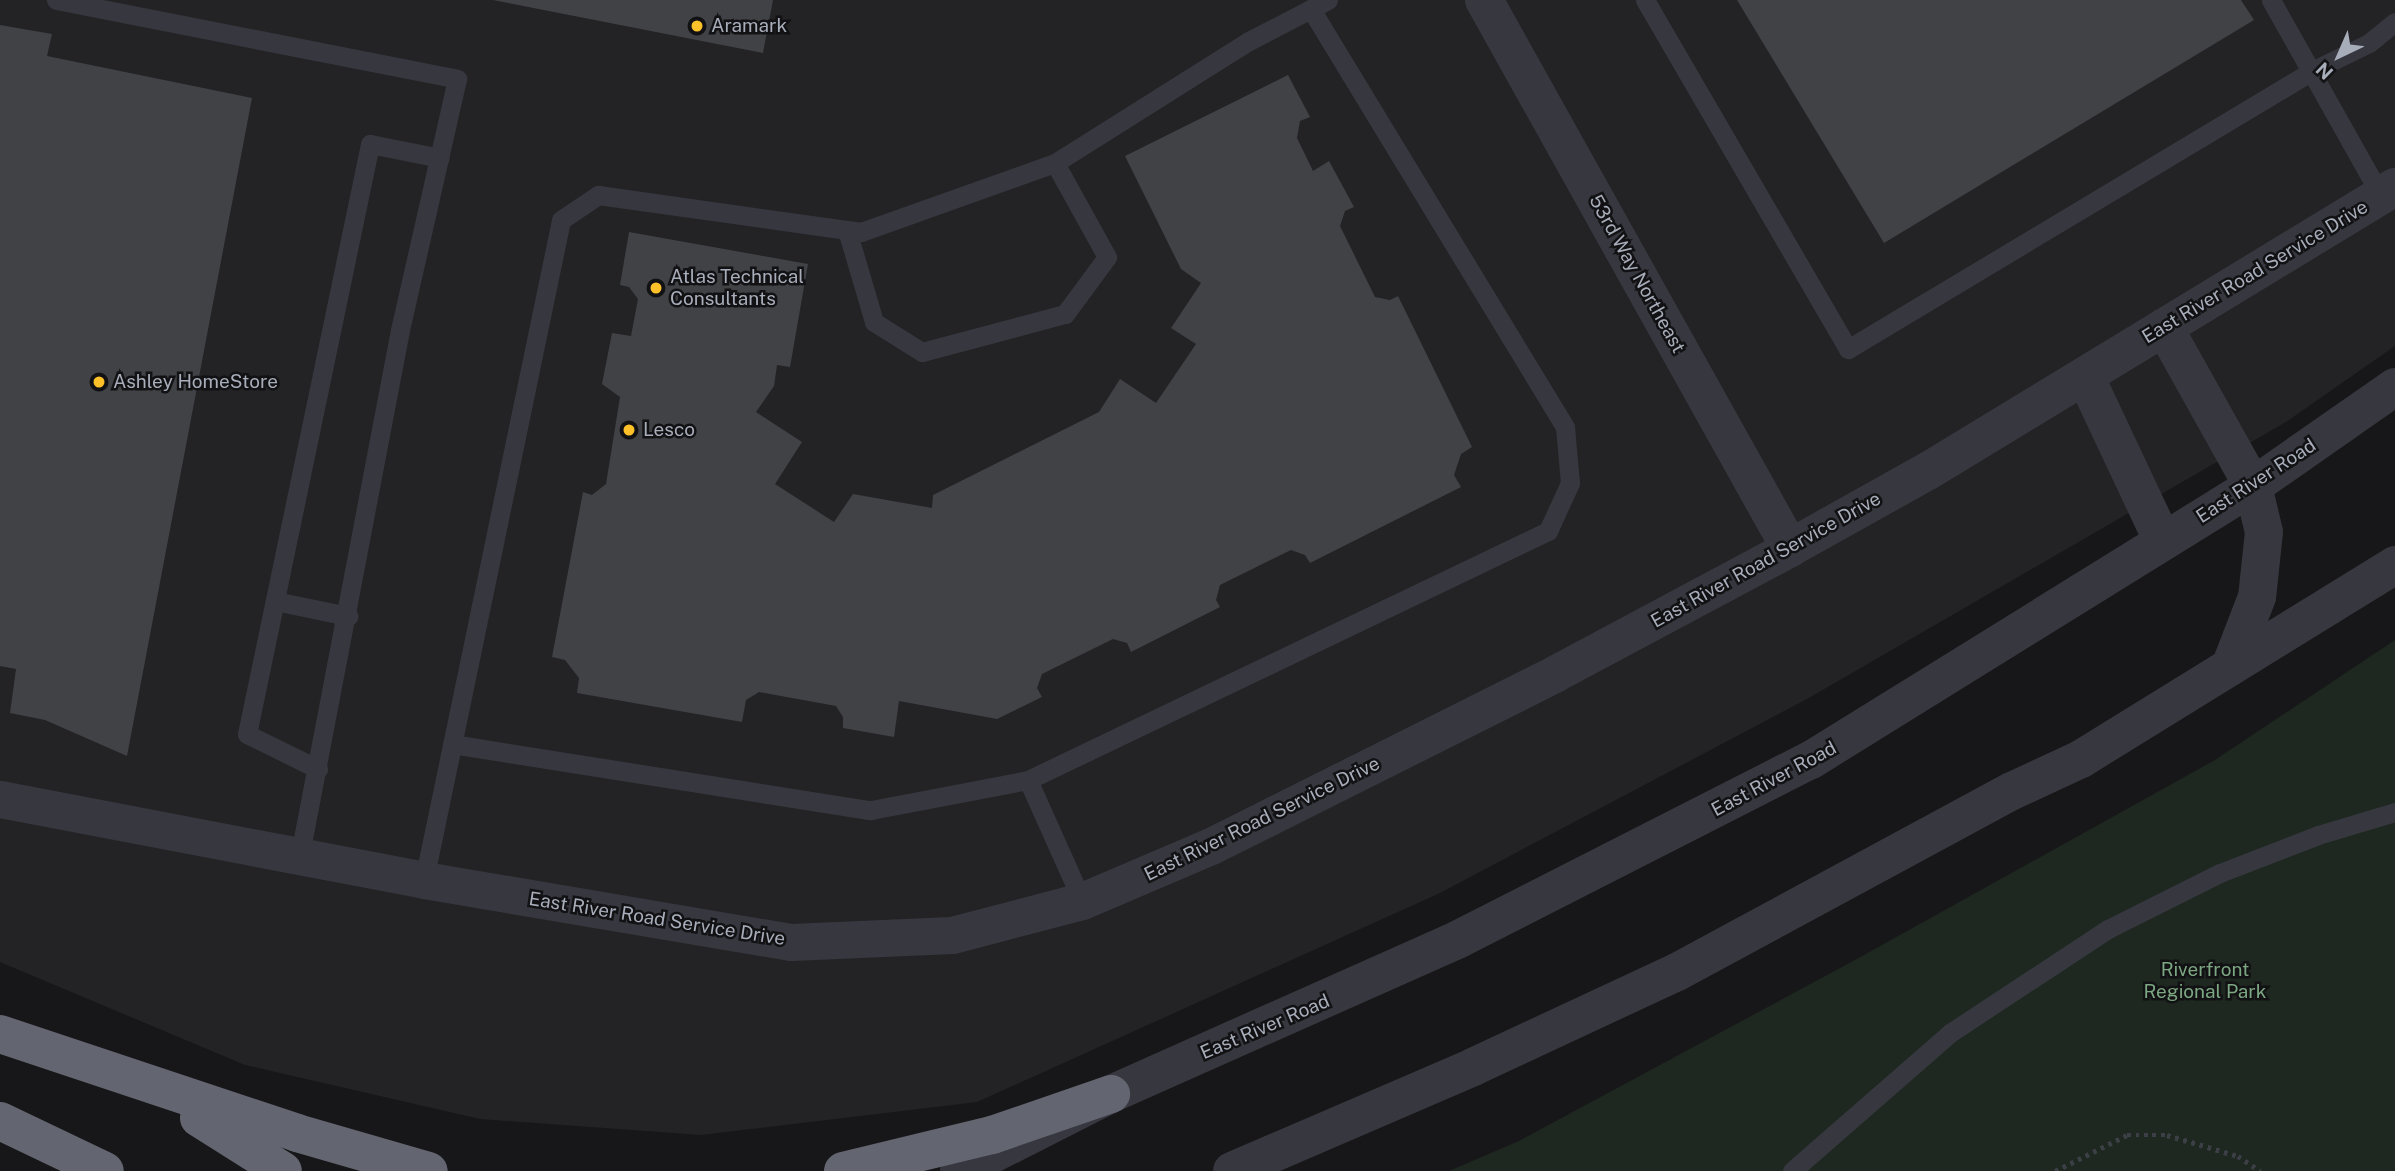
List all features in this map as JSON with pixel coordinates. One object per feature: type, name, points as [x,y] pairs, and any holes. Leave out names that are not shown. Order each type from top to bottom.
[{"type":"highway","points":[[0,1034],[297,1133],[429,1171]]},
{"type":"highway","points":[[48,1049],[216,1127],[283,1171]]},
{"type":"highway","points":[[843,1171],[992,1135],[1111,1094]]},
{"type":"highway","points":[[0,1121],[98,1168]]},
{"type":"street","name":"53rd Way Northeast","points":[[1484,0],[1790,548]]},
{"type":"street","name":"East River Road Service Drive","points":[[0,799],[300,854],[424,880],[791,942],[952,935],[1082,901],[1330,788],[1790,548],[2085,376],[2388,191]]},
{"type":"street","points":[[2164,327],[2253,486],[2264,532],[2258,597],[2230,667]]},
{"type":"street","points":[[2085,376],[2162,540]]},
{"type":"street","name":"East River Road","points":[[964,1168],[1111,1094],[1388,973],[1681,828],[1882,720],[2162,540],[2253,486],[2395,387]]},
{"type":"street","points":[[1232,1171],[1461,1072],[1677,972],[2012,791],[2081,759],[2395,565]]},
{"type":"lane","points":[[56,0],[457,79],[400,330],[348,615],[300,854]]},
{"type":"lane","points":[[424,880],[561,220],[598,195],[861,232],[1055,163],[1247,42],[1328,0]]},
{"type":"lane","points":[[1645,0],[1848,349],[2312,71],[2369,43],[2395,22]]},
{"type":"lane","points":[[2271,0],[2312,71],[2388,191]]},
{"type":"lane","points":[[452,744],[871,810],[1028,780],[1548,531],[1570,483],[1565,427],[1311,10]]},
{"type":"lane","points":[[318,769],[247,734],[370,144],[440,158]]},
{"type":"lane","points":[[847,230],[874,322],[922,352],[1065,314],[1107,257],[1055,163]]},
{"type":"lane","points":[[275,601],[348,615]]},
{"type":"lane","points":[[1028,780],[1082,901]]},
{"type":"lane","points":[[1792,1171],[1950,1033],[2108,929],[2220,873],[2318,835],[2395,812]]},
{"type":"path","points":[[2054,1171],[2127,1135],[2167,1135],[2238,1156],[2260,1171]]},
{"type":"shaded area","points":[[0,0],[2395,0],[2395,346],[2286,422],[1807,699],[1440,893],[977,1102],[701,1135],[480,1119],[245,1065],[0,962]]},
{"type":"green space","name":"Riverfront Regional Park","points":[[2395,640],[2395,1171],[1449,1171],[1519,1141],[1855,960],[2215,760]]},
{"type":"building","name":"Aramark","points":[[493,0],[773,0],[763,53]]},
{"type":"building","points":[[1737,0],[2241,0],[2254,20],[1884,243]]},
{"type":"building","name":"Ashley HomeStore","points":[[0,25],[52,34],[47,56],[252,98],[127,756],[45,720],[10,713],[16,669],[0,666]]},
{"type":"building","points":[[1288,75],[1310,117],[1300,121],[1297,138],[1313,171],[1329,161],[1354,207],[1345,211],[1340,226],[1375,297],[1390,300],[1398,296],[1472,447],[1461,454],[1454,475],[1461,487],[1310,563],[1305,555],[1291,550],[1220,585],[1216,600],[1220,607],[1131,652],[1127,643],[1113,639],[1042,674],[1037,688],[1042,697],[997,719],[899,701],[894,737],[843,728],[843,717],[836,706],[759,692],[746,700],[742,722],[577,693],[579,678],[565,660],[552,657],[583,492],[592,495],[606,484],[620,397],[602,384],[612,333],[631,336],[638,299],[629,287],[620,285],[629,232],[808,264],[790,367],[777,365],[774,386],[756,412],[802,442],[775,484],[834,522],[853,494],[932,508],[933,495],[1099,412],[1120,379],[1156,403],[1196,344],[1171,328],[1201,283],[1181,269],[1125,156]]},
{"type":"place","name":"Aramark","points":[[697,26]]},
{"type":"place","name":"Atlas Technical Consultants","points":[[656,288]]},
{"type":"place","name":"Ashley HomeStore","points":[[99,382]]},
{"type":"place","name":"Lesco","points":[[629,430]]}]
